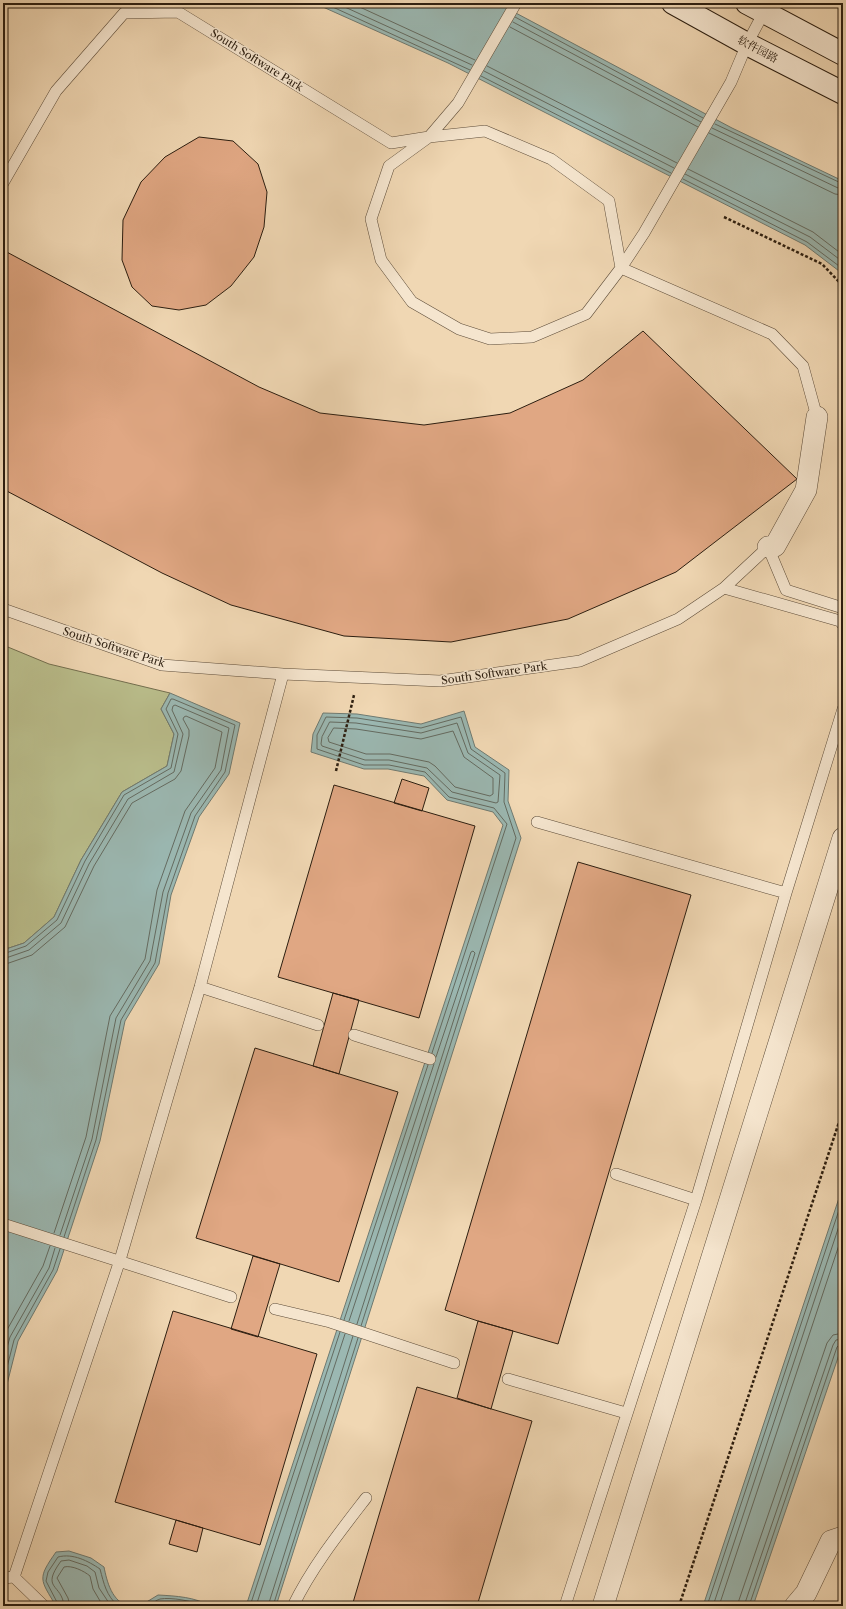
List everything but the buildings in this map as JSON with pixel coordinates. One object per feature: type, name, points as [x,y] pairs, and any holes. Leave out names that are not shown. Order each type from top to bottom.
[{"type":"street","name":"软件园路","points":[[673,3],[747,44],[843,93]]},
{"type":"street","points":[[756,8],[843,54]]},
{"type":"street","name":"South Software Park","points":[[768,548],[775,546],[806,490],[817,417]]},
{"type":"street","points":[[603,1606],[843,838]]},
{"type":"street","points":[[795,1606],[806,1594],[831,1541],[843,1537]]},
{"type":"lane","points":[[516,3],[462,98],[429,136],[389,166],[371,219],[381,260],[412,302],[459,329],[490,340],[532,337],[586,314],[621,268],[644,233],[731,82],[747,44],[756,8]]},
{"type":"lane","name":"South Software Park","points":[[3,183],[56,91],[124,13],[178,12],[392,143],[429,136],[485,131],[551,159],[609,201],[621,268]]},
{"type":"lane","points":[[621,268],[772,334],[803,366],[817,417]]},
{"type":"lane","points":[[768,548],[786,590],[843,608]]},
{"type":"lane","name":"South Software Park","points":[[3,609],[162,665],[283,674],[440,681],[580,661],[678,619],[724,588],[768,548]]},
{"type":"lane","points":[[724,588],[840,621],[843,625]]},
{"type":"lane","points":[[44,1606],[8,1578],[120,1260],[200,987],[283,674]]},
{"type":"lane","points":[[565,1606],[626,1413],[696,1200],[786,893],[843,709]]},
{"type":"lane","points":[[537,822],[786,893]]},
{"type":"lane","points":[[200,987],[318,1025]]},
{"type":"lane","points":[[354,1035],[430,1059]]},
{"type":"lane","points":[[616,1174],[696,1200]]},
{"type":"lane","points":[[3,1224],[120,1260],[231,1297]]},
{"type":"lane","points":[[275,1309],[330,1322],[454,1363]]},
{"type":"lane","points":[[508,1379],[626,1413]]},
{"type":"lane","points":[[293,1606],[301,1590],[331,1543],[366,1498]]},
{"type":"path","points":[[724,217],[822,264],[843,286]]},
{"type":"path","points":[[336,771],[350,710]]},
{"type":"path","points":[[680,1606],[843,1110]]},
{"type":"green space","points":[[3,645],[49,664],[170,693],[161,709],[174,734],[167,766],[122,792],[81,860],[54,917],[24,943],[3,950]]},
{"type":"water","points":[[314,3],[497,3],[732,128],[843,181],[843,274],[805,245],[448,63]]},
{"type":"water","points":[[170,693],[240,723],[229,774],[199,817],[171,895],[159,964],[125,1021],[100,1141],[57,1271],[18,1341],[3,1400],[3,950],[24,943],[54,917],[81,860],[122,792],[167,766],[174,734],[161,709]]},
{"type":"water","points":[[464,711],[475,747],[509,770],[508,801],[521,838],[276,1606],[246,1606],[503,825],[493,812],[447,800],[424,776],[388,769],[364,769],[311,752],[313,734],[323,713],[357,714],[421,724]]},
{"type":"water","points":[[843,1186],[843,1343],[753,1606],[703,1606]]},
{"type":"water","points":[[69,1551],[91,1558],[104,1567],[111,1591],[114,1596],[123,1604],[129,1606],[56,1606],[44,1584],[43,1574],[56,1552]]},
{"type":"water","points":[[158,1595],[192,1599],[211,1606],[140,1606]]}]
